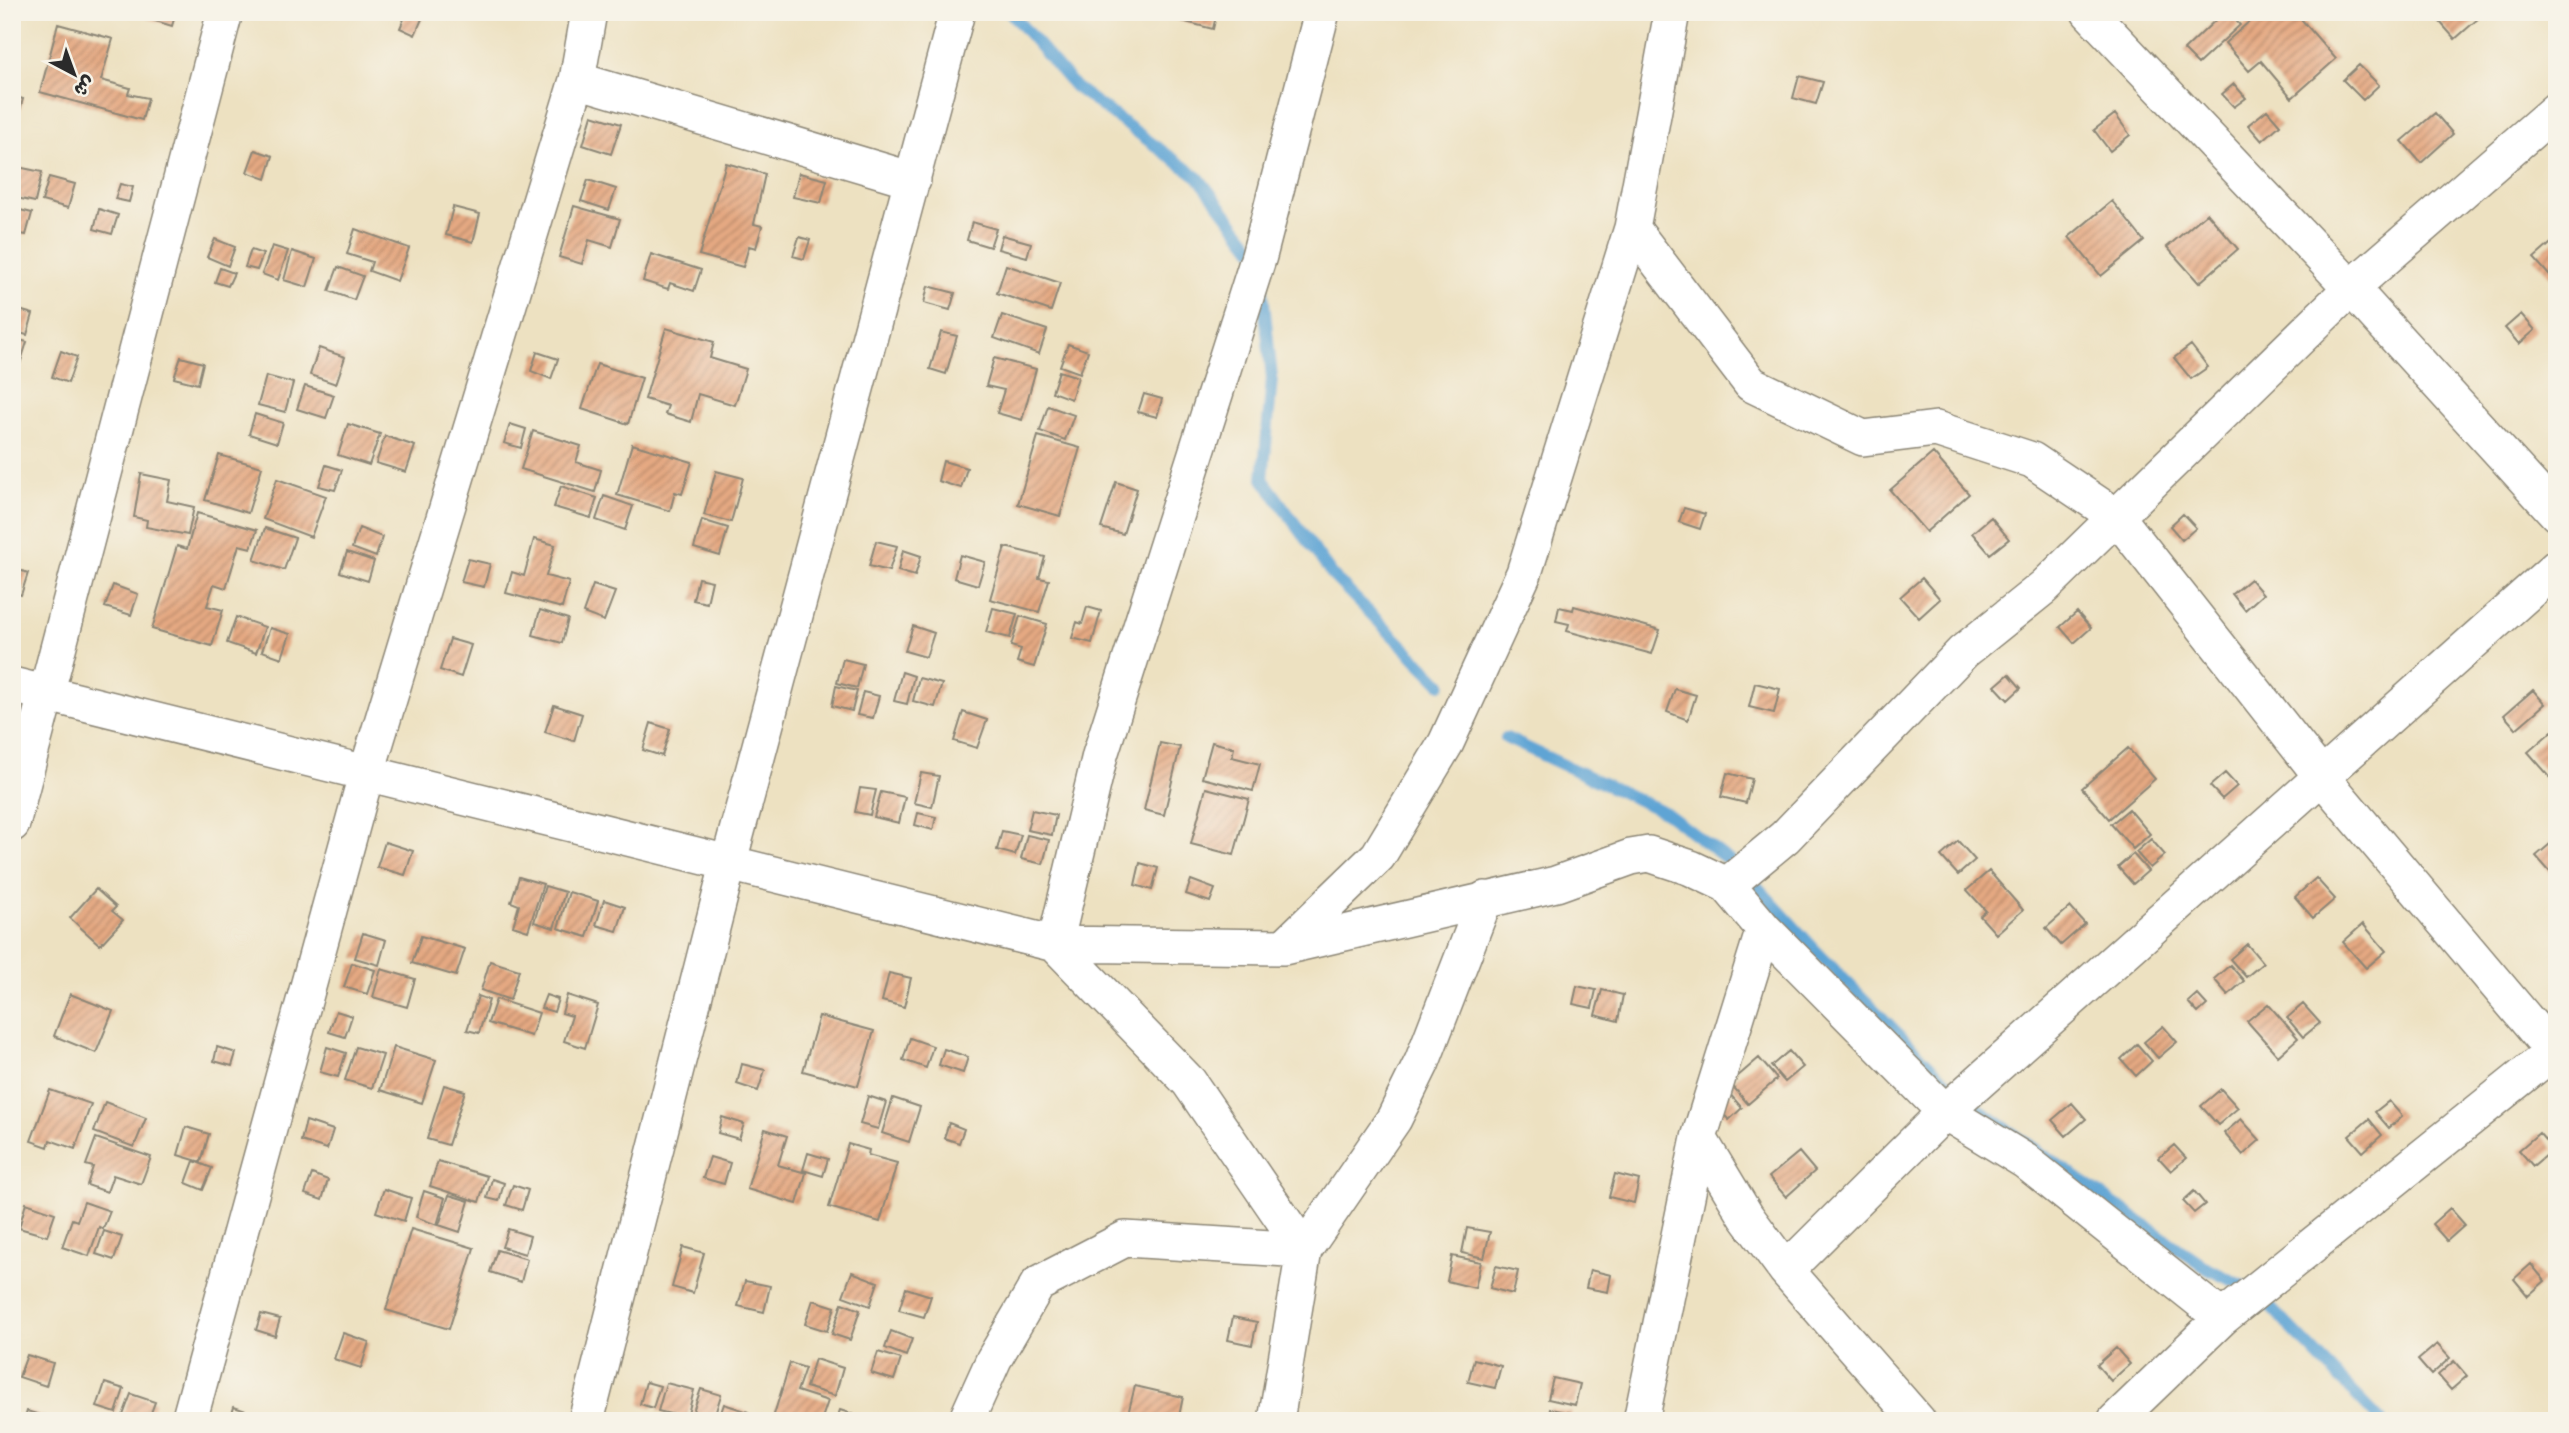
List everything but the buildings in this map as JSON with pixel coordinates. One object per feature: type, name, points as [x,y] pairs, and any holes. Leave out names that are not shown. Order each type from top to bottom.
[{"type":"street","points":[[12,824],[48,696],[225,12]]},
{"type":"street","points":[[189,1421],[366,775],[577,80],[589,12]]},
{"type":"street","points":[[586,1421],[728,865],[957,12]]},
{"type":"street","points":[[1055,944],[1100,755],[1259,256],[1322,12]]},
{"type":"street","points":[[1284,947],[1378,856],[1446,743],[1524,572],[1632,228],[1672,12]]},
{"type":"street","points":[[2089,12],[2351,288],[2557,514]]},
{"type":"street","points":[[577,80],[913,180]]},
{"type":"street","points":[[1727,885],[1785,837],[1963,652],[2044,587],[2351,288],[2557,109]]},
{"type":"street","points":[[1632,228],[1751,384],[1863,438],[1936,429],[2032,460],[2117,517],[2322,777],[2555,1054],[2222,1318],[2115,1421]]},
{"type":"street","points":[[1786,1269],[1945,1112],[2557,567]]},
{"type":"street","points":[[12,685],[728,865],[1055,944],[1284,947],[1556,884],[1631,857],[1649,854],[1690,868],[1727,885],[1764,929],[1945,1112],[2025,1161],[2222,1318]]},
{"type":"street","points":[[1276,1421],[1304,1250],[1394,1119],[1422,1062],[1485,899]]},
{"type":"street","points":[[1641,1421],[1699,1138],[1764,929]]},
{"type":"street","points":[[1055,944],[1189,1082],[1304,1250]]},
{"type":"street","points":[[1699,1138],[1745,1216],[1786,1269],[1917,1421]]},
{"type":"street","points":[[966,1421],[994,1359],[1038,1283],[1125,1239],[1304,1250]]},
{"type":"waterway","points":[[1010,12],[1075,87],[1198,177],[1254,250]]},
{"type":"waterway","points":[[1262,284],[1272,378],[1263,479],[1333,576],[1441,684]]},
{"type":"waterway","points":[[1506,738],[1666,813],[1743,871],[1819,954],[1962,1098],[2208,1269],[2256,1292],[2381,1421]]}]
